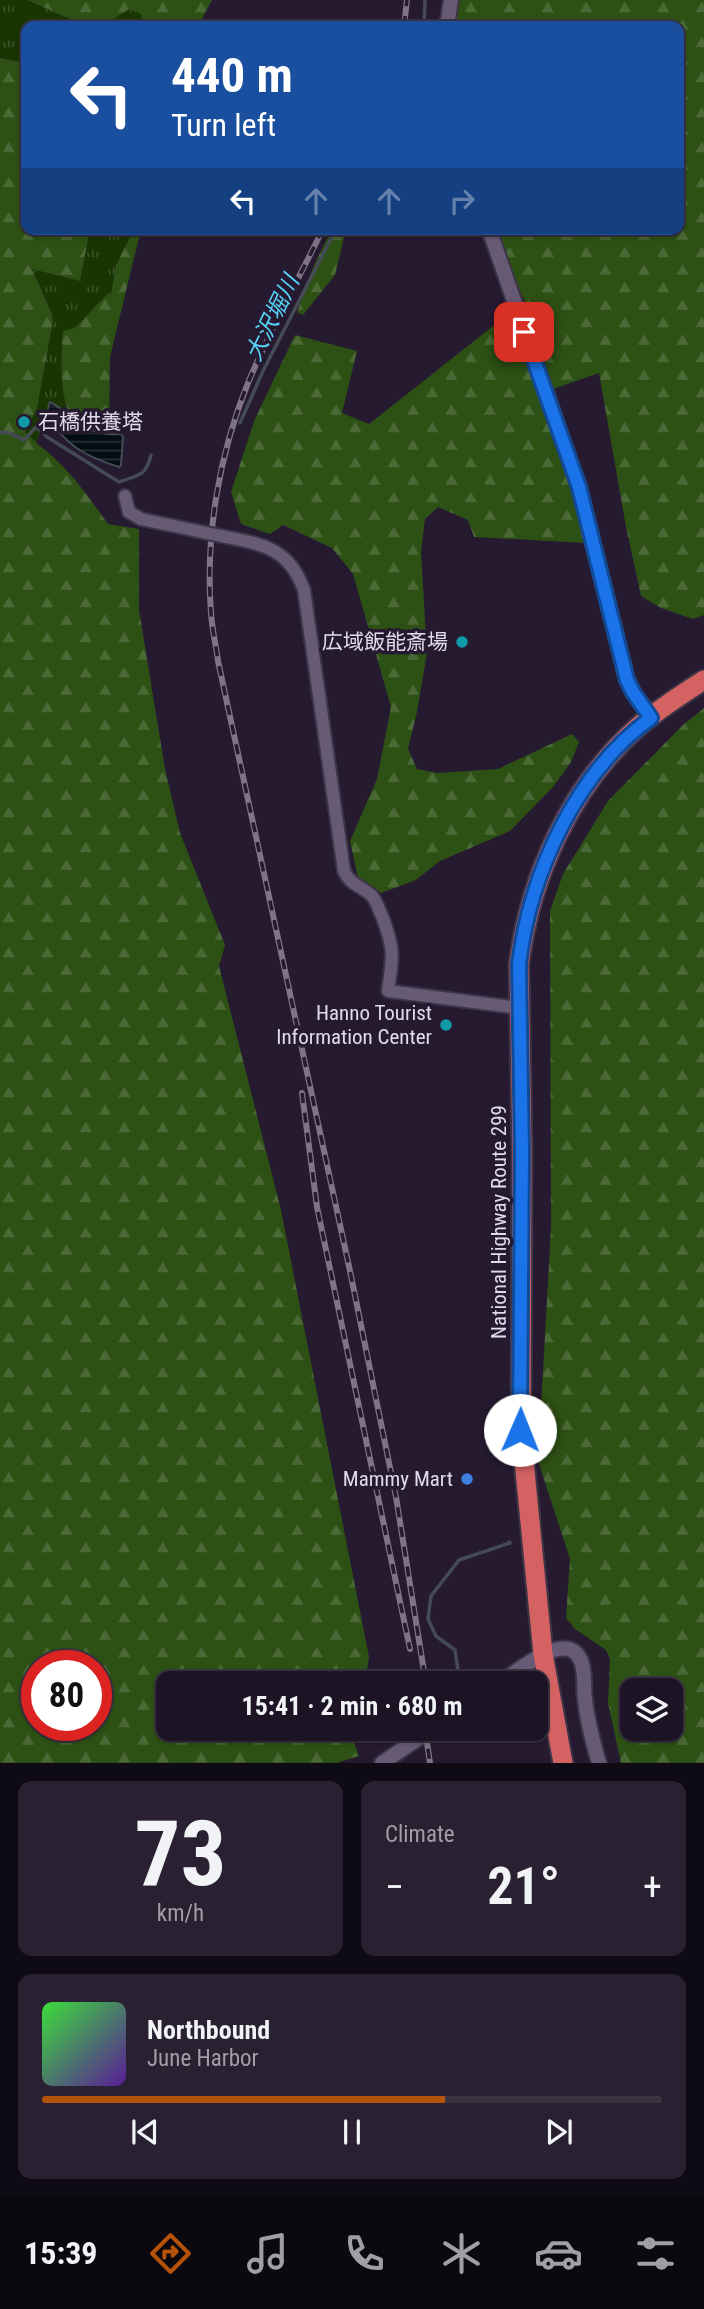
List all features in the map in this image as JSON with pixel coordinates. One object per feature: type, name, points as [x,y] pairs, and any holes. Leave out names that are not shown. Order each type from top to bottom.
[{"type":"highway","name":"National Highway Route 299","points":[[563,1763],[543,1654],[520,1430],[519,964],[522,940],[539,876],[551,847],[597,772],[639,727],[704,680]]},
{"type":"street","points":[[448,21],[451,0]]},
{"type":"street","points":[[491,235],[579,487],[627,680],[651,718]]},
{"type":"street","points":[[125,496],[129,512],[141,519],[249,541],[280,554],[293,565],[304,590],[344,871],[353,884],[368,893],[376,902],[391,940],[393,953],[388,991],[520,1008]]},
{"type":"street","points":[[518,1671],[557,1648],[569,1648],[576,1652],[581,1660],[587,1717],[598,1763]]},
{"type":"street","points":[[382,1763],[414,1741]]},
{"type":"green space","points":[[0,0],[27,0],[75,21],[21,21],[21,62],[0,58]]},
{"type":"green space","points":[[27,0],[212,0],[201,21],[142,21],[141,14],[129,9],[111,21],[75,21]]},
{"type":"green space","points":[[451,0],[704,0],[704,615],[693,619],[661,608],[641,596],[599,373],[542,393],[586,543],[474,537],[468,520],[438,507],[425,519],[421,552],[427,653],[408,749],[417,769],[438,773],[498,769],[572,734],[579,742],[571,762],[553,787],[510,831],[440,861],[416,880],[381,893],[358,878],[350,841],[377,779],[391,707],[353,574],[332,548],[283,525],[270,534],[241,524],[231,492],[254,421],[295,335],[357,351],[342,413],[369,424],[525,301],[491,235],[684,235],[684,21],[448,21]]},
{"type":"green space","points":[[129,9],[141,14],[142,21],[111,21]]},
{"type":"green space","points":[[0,58],[21,62],[21,235],[89,235],[80,281],[32,269],[53,321],[37,408],[25,432],[36,442],[50,402],[36,443],[66,470],[108,524],[139,529],[139,610],[165,769],[180,833],[225,945],[219,966],[281,1210],[369,1657],[367,1671],[156,1671],[156,1741],[354,1741],[359,1756],[336,1763],[0,1763]]},
{"type":"green space","points":[[89,235],[131,235],[116,265],[111,294],[108,293],[75,328],[61,355],[66,411],[50,403],[36,443],[24,432],[37,408],[53,321],[32,268],[80,281]]},
{"type":"green space","points":[[131,235],[140,235],[110,357],[109,432],[80,425],[71,416],[62,380],[62,352],[63,331],[75,328],[108,293],[111,294],[116,265]]},
{"type":"green space","points":[[329,235],[345,235],[335,275],[303,315],[297,312],[314,265]]},
{"type":"green space","points":[[704,708],[704,1763],[621,1763],[608,1703],[610,1659],[606,1650],[575,1629],[566,1618],[570,1559],[538,1461],[551,1228],[550,911],[563,874],[608,801],[683,725]]},
{"type":"shaded area","points":[[50,402],[90,429],[121,434],[121,465],[119,467],[96,459],[61,435],[46,415]]},
{"type":"waterway","name":"大沢堀川","points":[[424,21],[425,0]]},
{"type":"waterway","name":"大沢堀川","points":[[240,423],[263,371],[333,235]]},
{"type":"waterway","points":[[0,432],[10,433],[24,440],[36,427],[47,437],[119,482],[141,474],[151,455]]},
{"type":"waterway","points":[[458,1671],[455,1650],[436,1636],[428,1619],[431,1596],[459,1560],[509,1542]]},
{"type":"railway","points":[[405,21],[407,0]]},
{"type":"railway","points":[[320,235],[248,383],[229,438],[212,526],[211,613],[218,661],[396,1497],[424,1671]]},
{"type":"railway","points":[[302,1093],[317,1207],[410,1649]]},
{"type":"railway","points":[[427,1741],[430,1763]]},
{"type":"place","name":"石橋供養塔","points":[[24,422]]},
{"type":"place","name":"広域飯能斎場","points":[[462,642]]},
{"type":"place","name":"Hanno Tourist Information Center","points":[[446,1025]]},
{"type":"place","name":"Mammy Mart","points":[[467,1479]]},
{"type":"route","points":[[520,1430],[522,1151],[519,964],[522,940],[539,876],[551,847],[575,804],[597,772],[639,727],[651,718],[627,680],[579,487],[524,332]]}]
